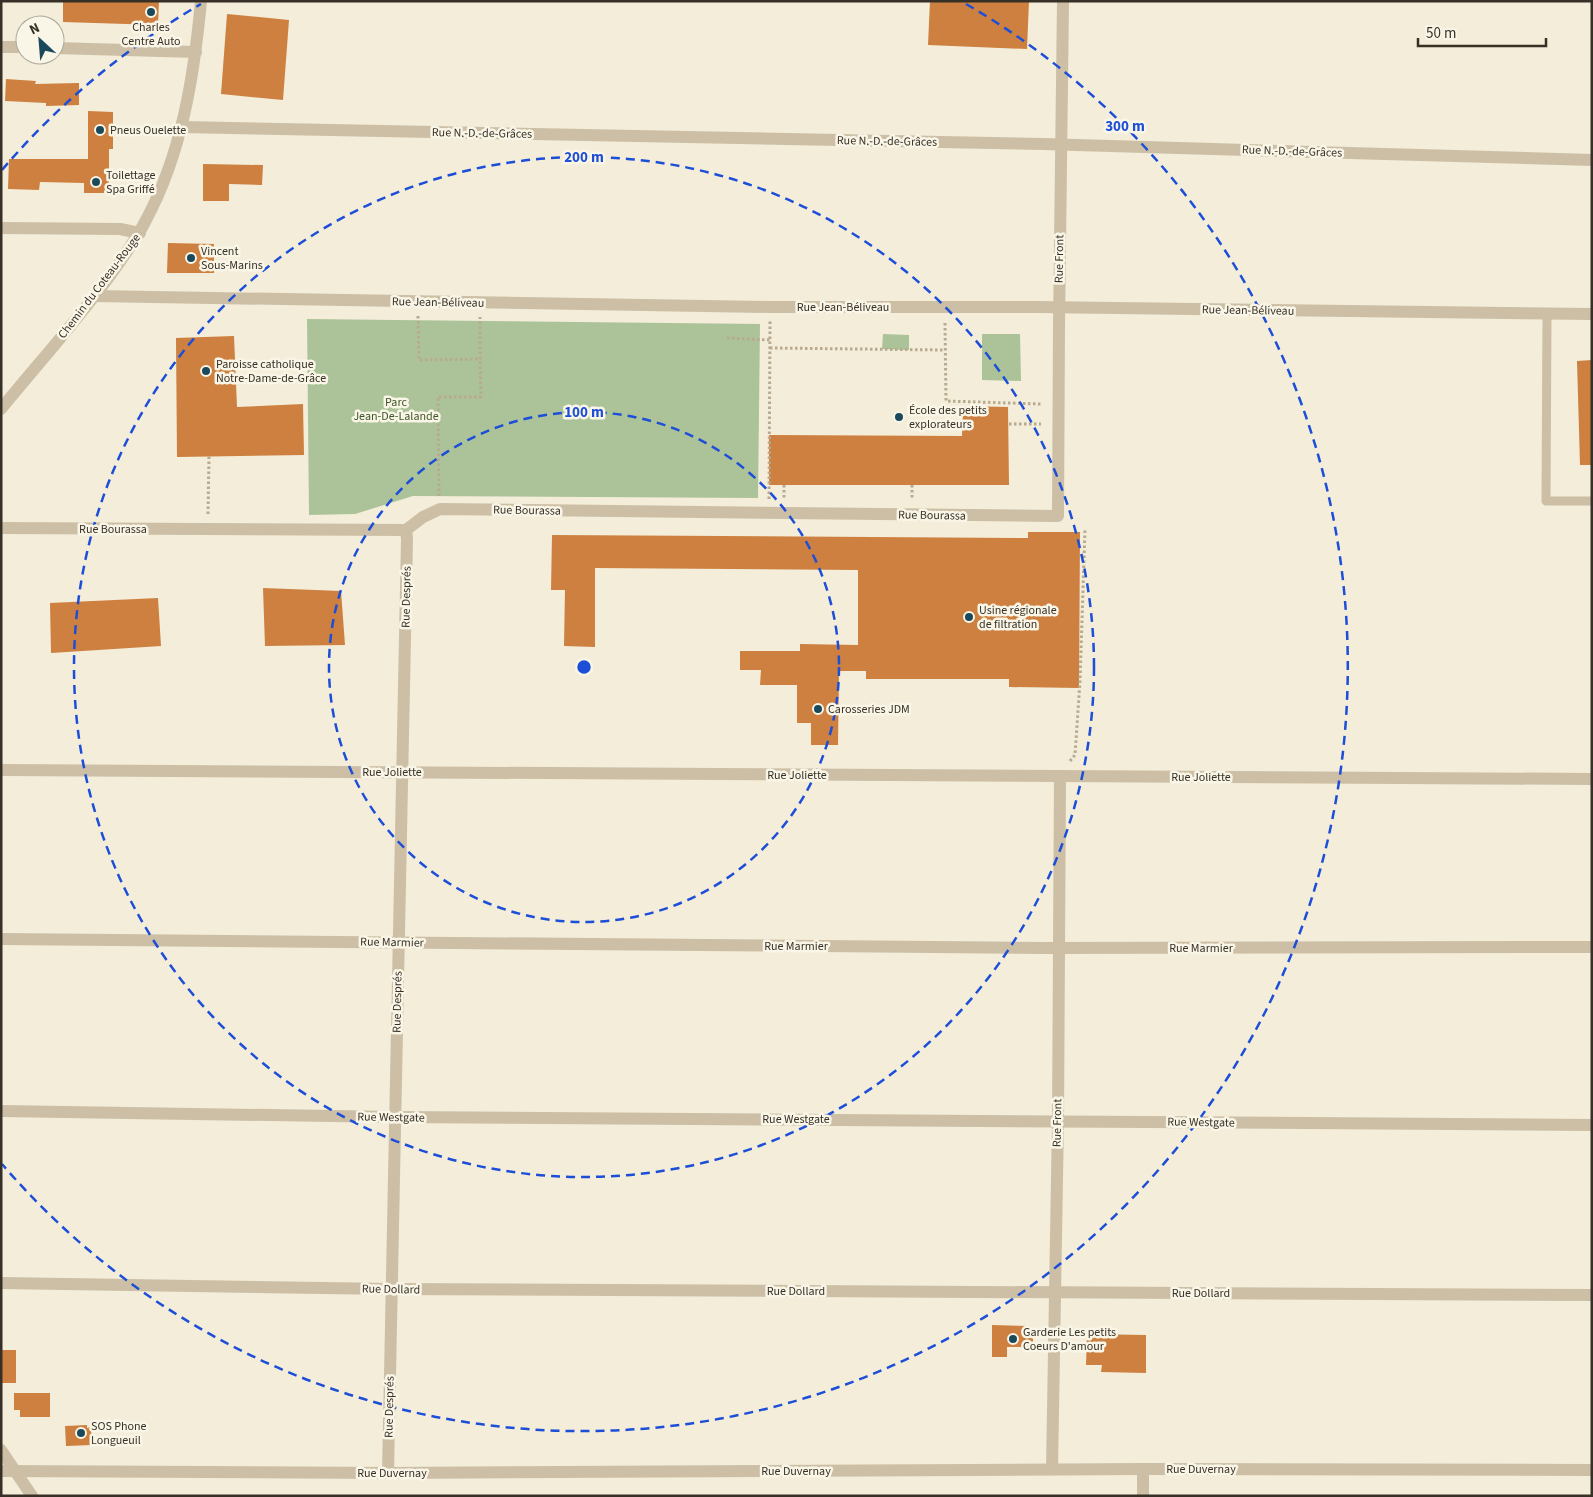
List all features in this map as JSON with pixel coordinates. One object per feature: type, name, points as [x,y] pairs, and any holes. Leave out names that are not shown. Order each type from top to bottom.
[{"type":"street","name":"Chemin du Coteau-Rouge","points":[[2,407],[94,296],[140,233],[165,179],[182,127],[196,52],[201,1]]},
{"type":"street","name":"Rue Front","points":[[1058,516],[1063,1]]},
{"type":"street","points":[[1,46],[15,47]]},
{"type":"street","points":[[65,48],[196,52]]},
{"type":"street","name":"Rue N.-D.-de-Grâces","points":[[182,127],[1061,145],[1592,160]]},
{"type":"street","points":[[1,228],[120,229],[140,233]]},
{"type":"street","name":"Rue Jean-Béliveau","points":[[94,296],[770,307],[1592,314]]},
{"type":"street","name":"Rue Bourassa","points":[[1,528],[406,530],[423,517],[440,509],[1058,516]]},
{"type":"street","name":"Rue Després","points":[[388,1473],[406,530]]},
{"type":"street","name":"Rue Joliette","points":[[1,770],[1592,780]]},
{"type":"street","name":"Rue Front","points":[[1052,1469],[1058,1121],[1060,776]]},
{"type":"street","name":"Rue Marmier","points":[[1,939],[1059,948],[1592,947]]},
{"type":"street","name":"Rue Westgate","points":[[1,1111],[395,1117],[1592,1126]]},
{"type":"street","name":"Rue Dollard","points":[[1,1283],[391,1289],[1592,1295]]},
{"type":"street","points":[[1,1450],[32,1496]]},
{"type":"street","name":"Rue Duvernay","points":[[1,1471],[388,1473],[1052,1469],[1592,1470]]},
{"type":"street","points":[[1143,1469],[1143,1496]]},
{"type":"lane","points":[[1547,314],[1546,501],[1592,500]]},
{"type":"path","points":[[418,316],[419,360],[480,359]]},
{"type":"path","points":[[439,496],[438,397],[481,397],[480,317]]},
{"type":"path","points":[[768,498],[770,321]]},
{"type":"path","points":[[945,323],[946,401],[1041,404]]},
{"type":"path","points":[[727,338],[770,340]]},
{"type":"path","points":[[770,348],[944,350]]},
{"type":"path","points":[[1009,424],[1041,424]]},
{"type":"path","points":[[208,514],[209,456]]},
{"type":"path","points":[[784,485],[784,499]]},
{"type":"path","points":[[912,485],[912,500]]},
{"type":"path","points":[[1060,776],[1075,755],[1080,681],[1085,529]]},
{"type":"green space","name":"Parc Jean-De-Lalande","points":[[307,319],[760,324],[758,498],[413,496],[355,514],[309,515]]},
{"type":"green space","points":[[883,334],[909,335],[909,350],[882,349]]},
{"type":"green space","points":[[982,334],[1020,334],[1021,381],[982,380]]},
{"type":"building","points":[[63,1],[159,1],[158,25],[65,22],[65,15],[63,15]]},
{"type":"building","points":[[930,1],[1029,1],[1027,49],[928,45]]},
{"type":"building","points":[[227,14],[289,20],[283,100],[221,94]]},
{"type":"building","points":[[6,79],[36,81],[35,84],[79,83],[79,105],[46,106],[46,103],[5,101]]},
{"type":"building","points":[[88,111],[113,112],[113,149],[109,149],[109,193],[84,193],[84,183],[40,182],[39,190],[8,189],[9,159],[88,159]]},
{"type":"building","points":[[203,164],[263,165],[262,185],[229,184],[229,201],[203,201]]},
{"type":"building","name":"Vincent Sous-Marins","points":[[168,243],[214,244],[214,273],[167,273]]},
{"type":"building","name":"Paroisse catholique Notre-Dame-de-Grâce","points":[[234,336],[237,407],[303,404],[304,455],[177,457],[176,338]]},
{"type":"building","points":[[1592,360],[1592,465],[1580,465],[1577,361]]},
{"type":"building","points":[[963,406],[1008,407],[1009,485],[769,485],[769,435],[962,436]]},
{"type":"building","name":"Usine régionale de filtration","points":[[1028,532],[1080,532],[1079,688],[1009,687],[1009,679],[866,679],[866,671],[839,671],[838,745],[811,745],[811,723],[797,723],[797,685],[760,685],[761,670],[740,670],[740,651],[800,651],[800,644],[858,645],[858,570],[595,568],[595,647],[564,646],[565,590],[551,590],[552,535],[1028,538]]},
{"type":"building","points":[[263,588],[341,591],[345,645],[265,646]]},
{"type":"building","points":[[158,598],[161,646],[51,653],[50,603]]},
{"type":"building","name":"Garderie Les petits Coeurs D'amour","points":[[992,1325],[1030,1326],[1033,1331],[1033,1347],[1007,1347],[1007,1357],[992,1357]]},
{"type":"building","points":[[1087,1334],[1146,1335],[1146,1373],[1101,1372],[1102,1365],[1086,1365]]},
{"type":"building","points":[[1,1350],[16,1350],[16,1383],[1,1383]]},
{"type":"building","points":[[14,1393],[50,1393],[50,1417],[20,1417],[20,1410],[14,1410]]},
{"type":"building","name":"SOS Phone Longueuil","points":[[87,1425],[87,1428],[91,1427],[92,1445],[66,1446],[65,1426]]},
{"type":"place","name":"Charles Centre Auto","points":[[151,12]]},
{"type":"place","name":"Pneus Ouelette","points":[[100,130]]},
{"type":"place","name":"Toilettage Spa Griffé","points":[[96,182]]},
{"type":"place","name":"Vincent Sous-Marins","points":[[191,258]]},
{"type":"place","name":"Paroisse catholique Notre-Dame-de-Grâce","points":[[206,371]]},
{"type":"place","name":"École des petits explorateurs","points":[[899,417]]},
{"type":"place","name":"Usine régionale de filtration","points":[[969,617]]},
{"type":"place","name":"Carosseries JDM","points":[[818,709]]},
{"type":"place","name":"Garderie Les petits Coeurs D'amour","points":[[1013,1339]]},
{"type":"place","name":"SOS Phone Longueuil","points":[[81,1433]]}]
